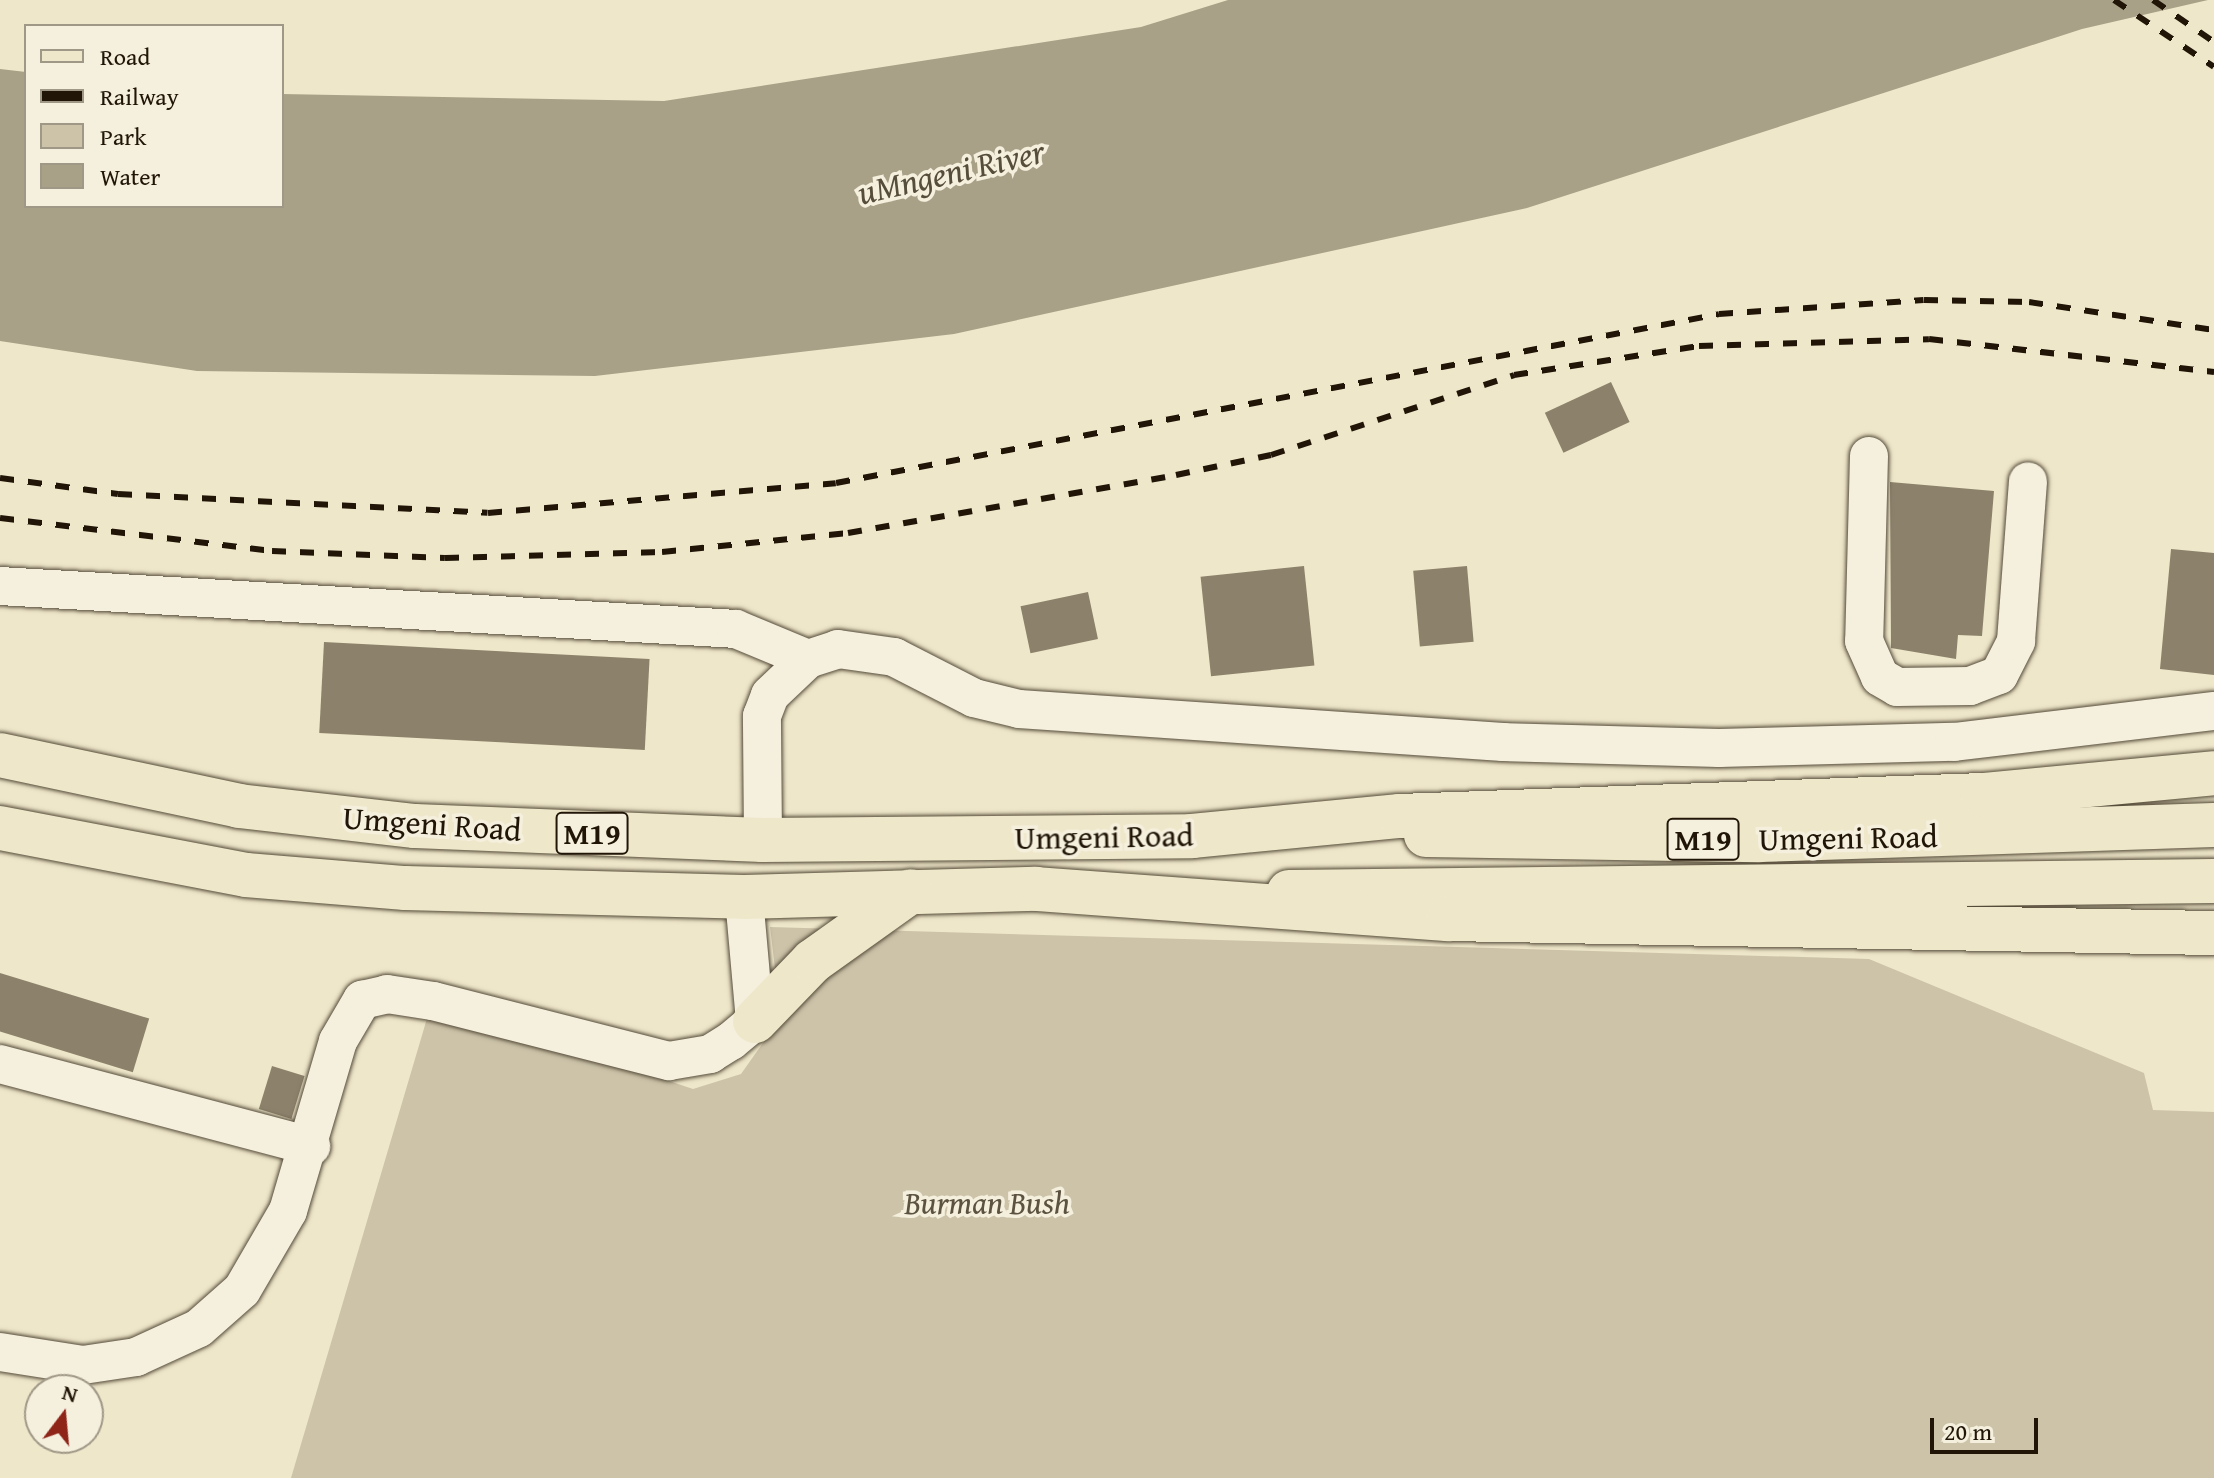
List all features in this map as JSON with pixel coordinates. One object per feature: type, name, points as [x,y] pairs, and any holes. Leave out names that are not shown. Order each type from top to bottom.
[{"type":"main road","name":"Umgeni Road","points":[[0,755],[239,806],[415,826],[763,840],[1192,836],[1759,840],[2214,825]]},
{"type":"main road","points":[[1192,836],[1415,815],[1983,795],[2214,773]]},
{"type":"main road","name":"Umgeni Road","points":[[0,828],[246,875],[405,888],[744,897],[913,889],[1196,896],[2214,881]]},
{"type":"main road","points":[[755,1021],[813,961],[913,889]]},
{"type":"main road","points":[[1196,896],[1342,915],[2015,932],[2214,933]]},
{"type":"lane","points":[[1869,456],[1861,618],[1869,658],[1897,687],[1950,688],[1990,682],[2016,641],[2028,481]]},
{"type":"lane","points":[[0,586],[736,629],[808,659]]},
{"type":"lane","points":[[763,840],[762,716],[770,695],[808,659],[858,647],[991,703],[1111,717],[1503,742],[1719,748],[1954,742],[2214,711]]},
{"type":"lane","points":[[1950,688],[1954,742]]},
{"type":"lane","points":[[0,1352],[106,1363],[199,1328],[242,1290],[267,1252],[311,1146],[348,1015],[372,996],[433,1001],[669,1061],[710,1054],[755,1021],[744,897]]},
{"type":"lane","points":[[0,1064],[311,1146]]},
{"type":"green space","name":"Burman Bush","points":[[770,927],[1869,959],[2144,1073],[2153,1110],[2214,1112],[2214,1478],[291,1478],[428,1015],[556,1043],[693,1089],[741,1074],[765,1040],[777,985]]},
{"type":"water","name":"uMngeni River","points":[[1228,0],[2208,0],[2082,29],[1527,208],[954,334],[595,376],[197,371],[0,341],[0,69],[24,72],[24,208],[284,208],[284,94],[664,101],[1141,27]]},
{"type":"building","points":[[1611,382],[1630,422],[1563,453],[1545,413]]},
{"type":"building","points":[[1890,482],[1994,491],[1982,636],[1958,635],[1956,659],[1891,648]]},
{"type":"building","points":[[2171,549],[2214,553],[2214,675],[2160,669]]},
{"type":"building","points":[[1304,566],[1314,665],[1211,676],[1201,577]]},
{"type":"building","points":[[1467,566],[1474,642],[1420,646],[1413,571]]},
{"type":"building","points":[[1088,592],[1098,639],[1030,653],[1021,606]]},
{"type":"building","points":[[324,642],[650,659],[645,750],[319,733]]},
{"type":"building","points":[[0,973],[149,1019],[133,1072],[0,1032]]},
{"type":"building","points":[[272,1066],[305,1076],[291,1119],[259,1109]]},
{"type":"railway","points":[[2114,0],[2214,67]]},
{"type":"railway","points":[[2153,0],[2214,42]]},
{"type":"railway","points":[[0,478],[118,494],[488,513],[836,483],[1719,314],[1924,300],[2029,302],[2214,330]]},
{"type":"railway","points":[[0,518],[272,551],[445,558],[662,552],[848,533],[1176,475],[1271,455],[1514,375],[1699,346],[1929,339],[2214,372]]}]
